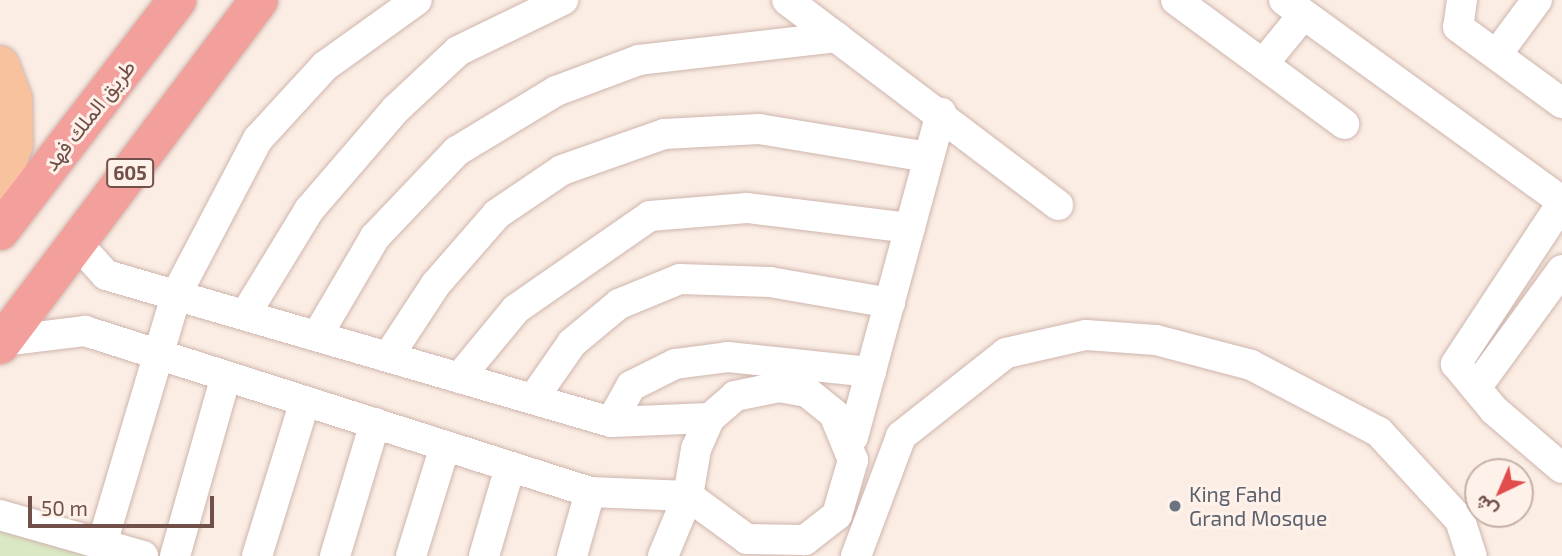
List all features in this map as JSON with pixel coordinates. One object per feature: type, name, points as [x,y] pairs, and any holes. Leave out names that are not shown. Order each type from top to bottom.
[{"type":"highway","name":"طريق الملك فهد","points":[[0,230],[177,0]]},
{"type":"highway","name":"605","points":[[1,343],[259,0]]},
{"type":"main road","points":[[0,65],[13,99],[14,144],[0,181]]},
{"type":"street","points":[[102,544],[176,295],[258,139],[325,66],[417,0]]},
{"type":"street","points":[[245,315],[309,211],[395,110],[458,51],[563,0]]},
{"type":"street","points":[[787,0],[941,113],[1058,205]]},
{"type":"street","points":[[1176,0],[1344,124]]},
{"type":"street","points":[[1462,0],[1458,27],[1560,96]]},
{"type":"street","points":[[1497,54],[1537,0]]},
{"type":"street","points":[[1263,64],[1294,8],[1562,202],[1457,364],[1476,388],[1562,468]]},
{"type":"street","points":[[317,336],[374,237],[448,161],[556,91],[639,60],[837,37]]},
{"type":"street","points":[[853,437],[941,113]]},
{"type":"street","points":[[388,357],[436,284],[497,214],[562,170],[664,134],[759,129],[929,157]]},
{"type":"street","points":[[459,378],[516,309],[650,216],[747,208],[910,228]]},
{"type":"street","points":[[77,243],[106,275],[611,422],[710,418]]},
{"type":"street","points":[[1476,388],[1562,270]]},
{"type":"street","points":[[533,399],[572,343],[619,304],[680,279],[771,282],[890,303]]},
{"type":"street","points":[[1,343],[85,331],[590,492],[688,496],[744,548],[813,556]]},
{"type":"street","points":[[856,556],[901,436],[1006,353],[1086,335],[1156,340],[1251,365],[1379,432],[1460,520],[1472,556]]},
{"type":"street","points":[[611,422],[631,386],[675,364],[727,357],[871,372]]},
{"type":"street","points":[[175,556],[226,376]]},
{"type":"street","points":[[663,556],[688,496],[696,449],[710,418],[736,396],[779,387],[807,392],[834,414],[853,437]]},
{"type":"street","points":[[257,556],[305,401]]},
{"type":"street","points":[[744,548],[805,540],[837,515],[853,460],[834,414]]},
{"type":"street","points":[[335,556],[375,424]]},
{"type":"street","points":[[853,437],[901,436]]},
{"type":"street","points":[[411,556],[446,446]]},
{"type":"street","points":[[484,556],[510,467]]},
{"type":"street","points":[[572,556],[590,492]]},
{"type":"street","points":[[0,515],[143,556]]},
{"type":"green space","points":[[0,518],[119,556],[0,556]]},
{"type":"place","name":"King Fahd Grand Mosque","points":[[1175,506]]}]
